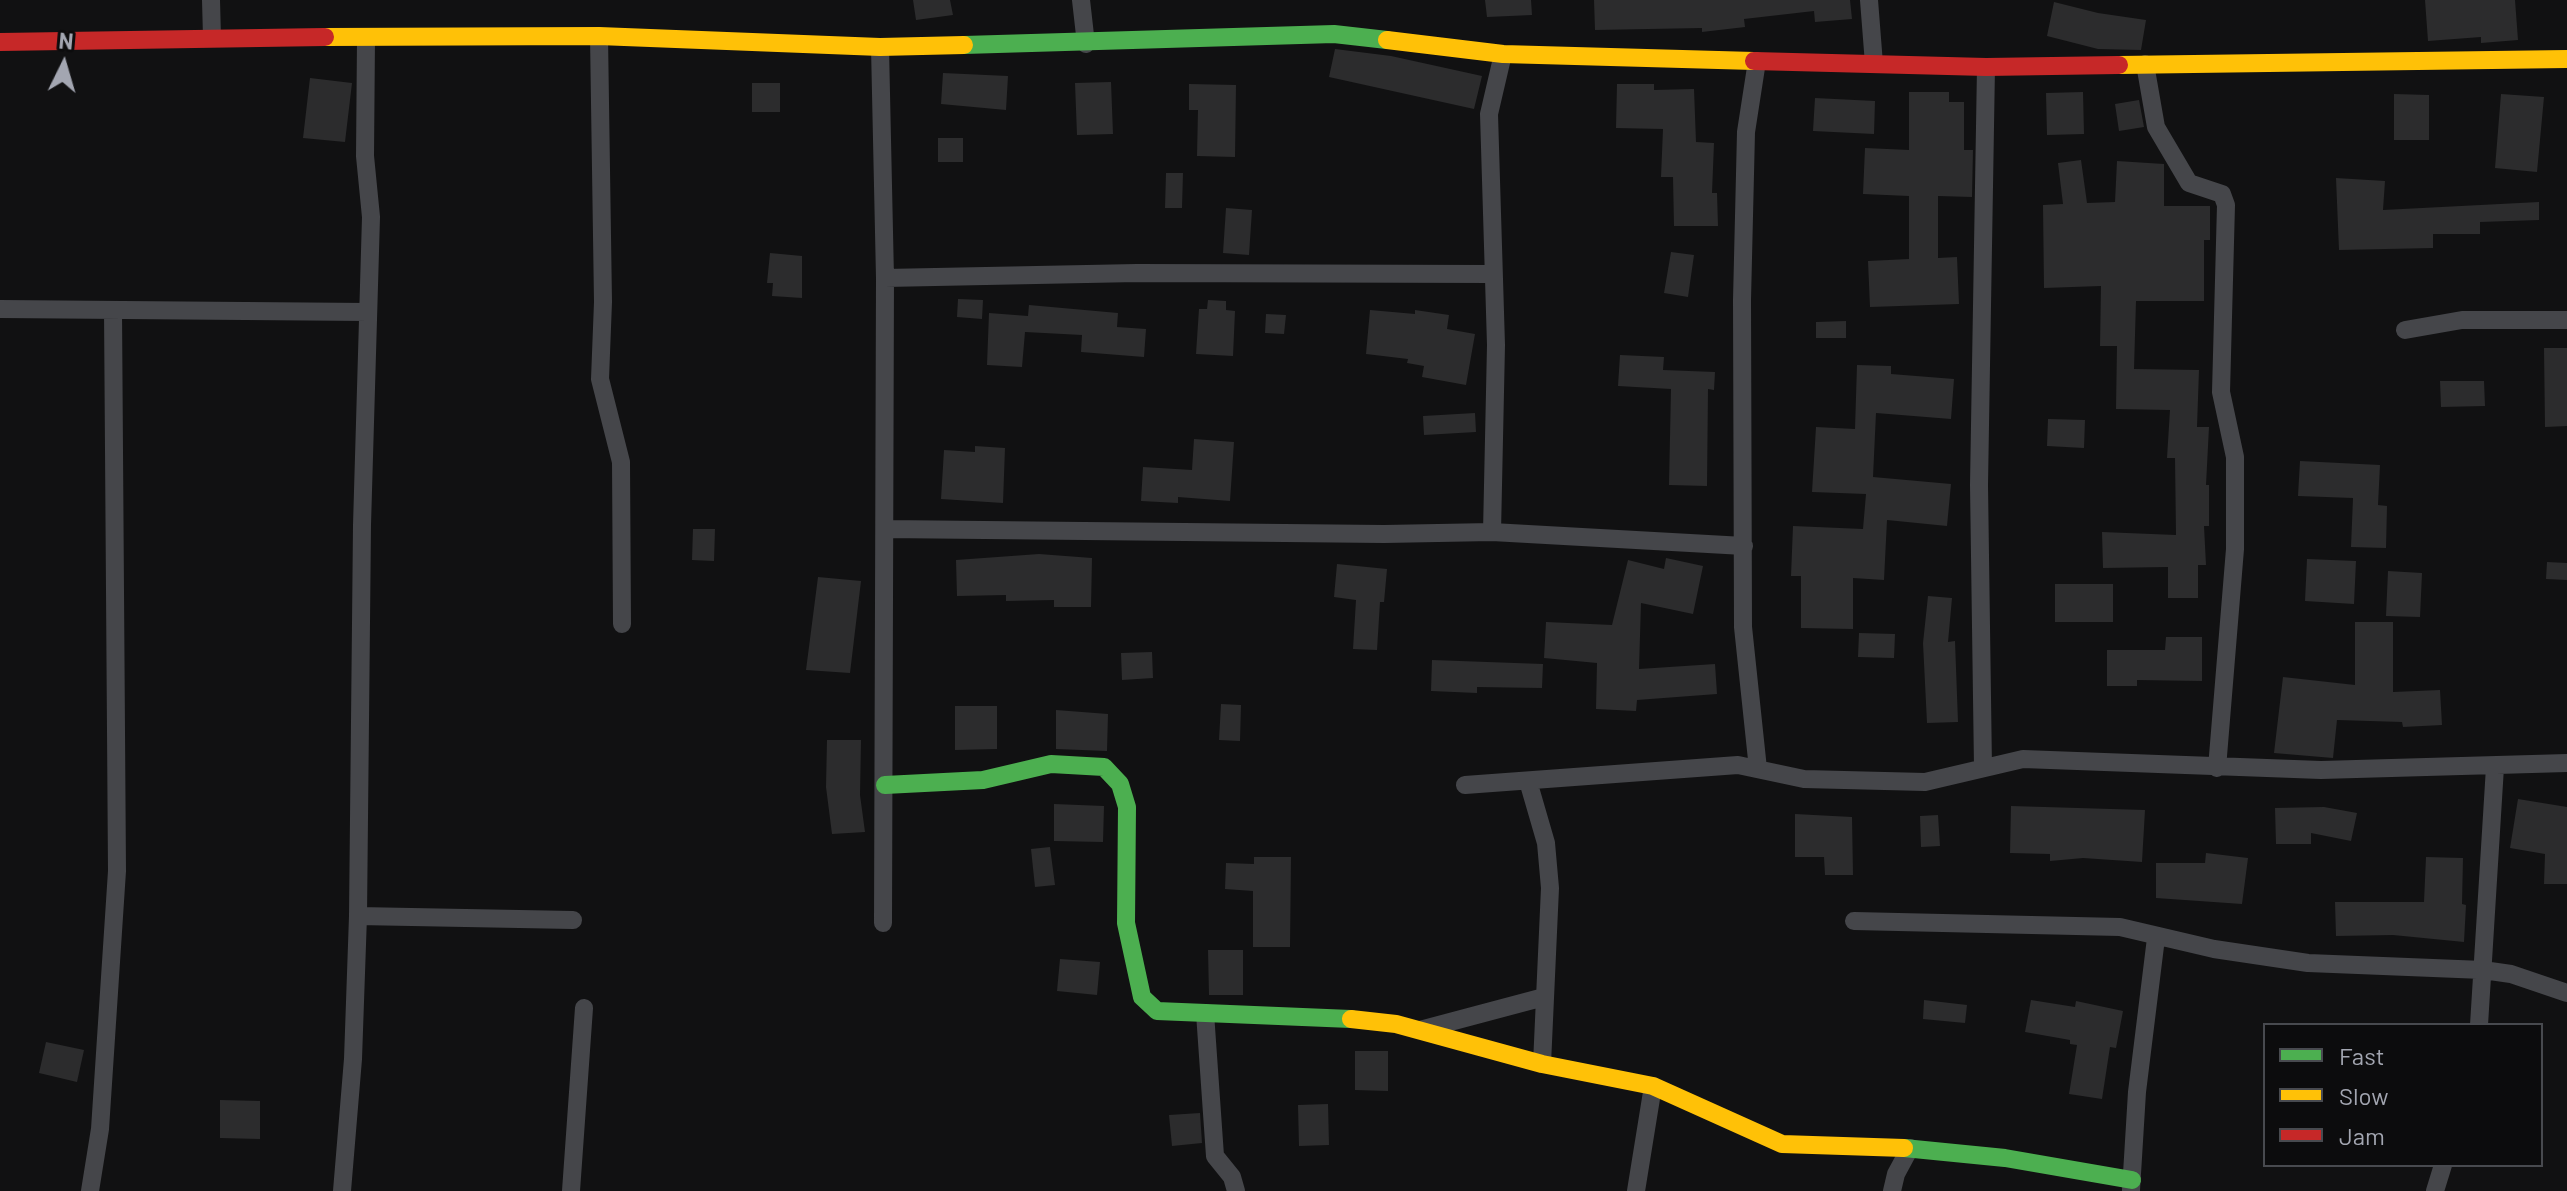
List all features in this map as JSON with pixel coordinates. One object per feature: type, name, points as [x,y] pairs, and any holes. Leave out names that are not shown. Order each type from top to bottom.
[{"type":"street","points":[[211,0],[212,37]]},
{"type":"street","points":[[1081,0],[1086,44]]},
{"type":"street","points":[[1869,0],[1874,64]]},
{"type":"street","points":[[0,42],[212,37],[599,36],[880,47],[1086,44],[1334,34],[1503,54],[1986,67],[2567,59]]},
{"type":"street","points":[[599,36],[603,302],[600,379],[621,462],[622,624]]},
{"type":"street","points":[[342,1191],[353,1059],[358,916],[371,217],[365,156],[366,39]]},
{"type":"street","points":[[880,47],[885,278],[883,923]]},
{"type":"street","points":[[1492,532],[1496,345],[1489,114],[1503,54]]},
{"type":"street","points":[[1757,61],[1749,95],[1742,227],[1743,627],[1758,769]]},
{"type":"street","points":[[2145,64],[2152,116],[2185,178],[2196,187],[2222,194],[2226,205],[2221,392],[2235,457],[2235,549],[2217,768]]},
{"type":"street","points":[[1983,768],[1979,485],[1986,67]]},
{"type":"street","points":[[885,278],[1137,273],[1492,274]]},
{"type":"street","points":[[0,309],[368,312]]},
{"type":"street","points":[[90,1191],[100,1129],[117,871],[113,747],[113,310]]},
{"type":"street","points":[[2405,330],[2462,320],[2567,320]]},
{"type":"street","points":[[885,529],[1384,534],[1492,532],[1744,546]]},
{"type":"street","points":[[1465,785],[1738,765],[1804,779],[1925,782],[2023,759],[2217,768],[2495,767],[2567,763]]},
{"type":"street","points":[[885,785],[983,780],[1051,764],[1104,767],[1120,784],[1127,807],[1126,923],[1142,997],[1157,1011],[1359,1019],[1420,1030],[1542,1064],[1653,1086],[1724,1121],[1782,1144],[1910,1148],[2005,1158],[2132,1185],[2137,1092],[2156,938]]},
{"type":"street","points":[[2479,1023],[2495,767]]},
{"type":"street","points":[[1528,781],[1548,866],[1542,1064]]},
{"type":"street","points":[[358,916],[573,920]]},
{"type":"street","points":[[1854,921],[2120,927],[2156,938],[2308,963],[2483,970],[2511,974],[2567,993]]},
{"type":"street","points":[[1420,1030],[1544,997]]},
{"type":"street","points":[[571,1191],[584,1008]]},
{"type":"street","points":[[1205,1013],[1215,1156],[1232,1177],[1236,1191]]},
{"type":"street","points":[[1636,1191],[1653,1086]]},
{"type":"street","points":[[1892,1191],[1896,1174],[1910,1148]]},
{"type":"street","points":[[2435,1191],[2442,1167]]},
{"type":"building","points":[[913,0],[950,0],[953,15],[916,20]]},
{"type":"building","points":[[1485,0],[1531,0],[1532,15],[1487,17]]},
{"type":"building","points":[[1594,0],[1850,0],[1852,19],[1815,22],[1814,11],[1744,19],[1745,27],[1702,32],[1702,28],[1595,30]]},
{"type":"building","points":[[2425,0],[2515,0],[2518,40],[2481,43],[2481,37],[2428,41]]},
{"type":"building","points":[[2054,2],[2146,20],[2141,50],[2098,49],[2047,36]]},
{"type":"building","points":[[1335,49],[1391,56],[1482,76],[1474,109],[1329,77]]},
{"type":"building","points":[[943,73],[1008,76],[1006,110],[941,104]]},
{"type":"building","points":[[310,78],[352,83],[345,142],[303,138]]},
{"type":"building","points":[[1111,82],[1113,134],[1077,135],[1075,83]]},
{"type":"building","points":[[752,83],[780,83],[780,112],[752,112]]},
{"type":"building","points":[[1189,84],[1236,85],[1235,157],[1197,156],[1198,110],[1189,110]]},
{"type":"building","points":[[1617,84],[1654,84],[1654,90],[1694,89],[1696,142],[1714,143],[1712,193],[1717,193],[1718,226],[1674,226],[1673,177],[1661,177],[1663,129],[1616,128]]},
{"type":"building","points":[[1909,92],[1949,92],[1949,102],[1964,102],[1964,150],[1973,150],[1972,197],[1938,196],[1938,258],[1957,257],[1959,304],[1870,307],[1868,261],[1909,259],[1909,196],[1863,194],[1865,148],[1909,150]]},
{"type":"building","points":[[2083,92],[2084,134],[2047,135],[2046,93]]},
{"type":"building","points":[[2394,94],[2429,95],[2429,140],[2394,140]]},
{"type":"building","points":[[2501,94],[2544,97],[2537,172],[2495,168]]},
{"type":"building","points":[[1815,98],[1875,101],[1874,134],[1813,131]]},
{"type":"building","points":[[2139,100],[2144,127],[2119,131],[2115,104]]},
{"type":"building","points":[[938,138],[963,138],[963,162],[938,162]]},
{"type":"building","points":[[2081,160],[2087,203],[2115,202],[2117,161],[2164,164],[2164,206],[2210,206],[2210,240],[2204,240],[2204,301],[2136,301],[2134,369],[2199,370],[2197,427],[2209,427],[2206,485],[2209,485],[2209,526],[2204,526],[2206,565],[2198,565],[2198,598],[2168,598],[2168,567],[2103,568],[2102,532],[2176,535],[2175,458],[2167,458],[2170,410],[2116,409],[2117,346],[2100,346],[2101,286],[2044,288],[2043,205],[2063,204],[2058,163]]},
{"type":"building","points":[[1166,173],[1183,173],[1182,208],[1165,208]]},
{"type":"building","points":[[2336,178],[2385,181],[2383,210],[2539,202],[2539,220],[2480,222],[2480,234],[2433,234],[2433,248],[2339,250]]},
{"type":"building","points":[[1226,208],[1252,210],[1249,255],[1223,253]]},
{"type":"building","points":[[1671,252],[1694,255],[1688,297],[1664,293]]},
{"type":"building","points":[[770,253],[802,256],[802,298],[772,296],[773,283],[767,283]]},
{"type":"building","points":[[958,299],[983,300],[982,319],[957,317]]},
{"type":"building","points":[[1208,300],[1226,301],[1226,310],[1235,311],[1233,356],[1196,354],[1199,309],[1207,309]]},
{"type":"building","points":[[1029,305],[1118,313],[1117,327],[1146,329],[1144,357],[1081,352],[1082,335],[1025,332],[1022,367],[987,365],[989,313],[1028,316]]},
{"type":"building","points":[[1370,310],[1415,314],[1415,310],[1449,315],[1447,329],[1475,334],[1466,385],[1422,377],[1424,366],[1407,363],[1408,359],[1366,354]]},
{"type":"building","points":[[1266,314],[1286,315],[1284,334],[1265,333]]},
{"type":"building","points":[[1846,321],[1846,338],[1816,338],[1816,322]]},
{"type":"building","points":[[2544,348],[2567,348],[2567,426],[2545,427]]},
{"type":"building","points":[[1620,355],[1664,357],[1663,370],[1715,372],[1714,390],[1708,389],[1707,486],[1669,485],[1671,389],[1618,386]]},
{"type":"building","points":[[1857,365],[1891,366],[1891,374],[1954,379],[1951,419],[1876,413],[1873,477],[1951,484],[1947,526],[1887,520],[1884,580],[1853,578],[1853,629],[1801,628],[1801,576],[1791,576],[1793,526],[1863,529],[1866,494],[1812,492],[1816,427],[1855,429]]},
{"type":"building","points":[[2440,381],[2484,381],[2485,406],[2441,407]]},
{"type":"building","points":[[1475,413],[1476,432],[1424,435],[1423,416]]},
{"type":"building","points":[[2048,419],[2085,420],[2084,448],[2047,446]]},
{"type":"building","points":[[1194,439],[1234,442],[1230,501],[1178,497],[1178,503],[1141,501],[1143,467],[1192,470]]},
{"type":"building","points":[[975,446],[1005,448],[1003,503],[941,499],[944,450],[975,452]]},
{"type":"building","points":[[2300,461],[2380,465],[2378,505],[2387,506],[2386,548],[2351,547],[2353,498],[2298,496]]},
{"type":"building","points":[[693,529],[715,529],[714,561],[692,560]]},
{"type":"building","points":[[1039,554],[1092,558],[1091,607],[1054,607],[1054,600],[1006,601],[1006,595],[957,596],[956,560]]},
{"type":"building","points":[[1666,558],[1703,566],[1693,614],[1641,603],[1639,669],[1715,664],[1717,694],[1637,700],[1636,711],[1596,709],[1597,663],[1544,658],[1546,622],[1612,625],[1628,560],[1664,569]]},
{"type":"building","points":[[2307,559],[2356,561],[2354,604],[2305,601]]},
{"type":"building","points":[[2547,562],[2567,563],[2567,580],[2546,579]]},
{"type":"building","points":[[1337,564],[1387,569],[1384,602],[1380,602],[1377,650],[1353,649],[1356,600],[1334,597]]},
{"type":"building","points":[[2388,571],[2422,573],[2420,617],[2386,616]]},
{"type":"building","points":[[818,577],[861,581],[850,673],[806,670]]},
{"type":"building","points":[[2055,584],[2113,584],[2113,622],[2055,622]]},
{"type":"building","points":[[1928,596],[1952,598],[1948,642],[1955,641],[1958,722],[1927,723],[1923,643]]},
{"type":"building","points":[[2355,622],[2393,622],[2393,692],[2440,690],[2442,725],[2403,727],[2402,722],[2337,720],[2333,758],[2274,753],[2283,677],[2355,685]]},
{"type":"building","points":[[1859,633],[1895,634],[1894,658],[1858,657]]},
{"type":"building","points":[[2166,637],[2202,637],[2202,681],[2137,680],[2137,686],[2107,686],[2107,650],[2165,650]]},
{"type":"building","points":[[1152,652],[1153,678],[1122,680],[1121,653]]},
{"type":"building","points":[[1432,660],[1543,664],[1542,688],[1477,687],[1477,693],[1431,691]]},
{"type":"building","points":[[1221,704],[1241,705],[1240,741],[1219,740]]},
{"type":"building","points":[[955,706],[997,706],[997,749],[955,750]]},
{"type":"building","points":[[1056,710],[1108,714],[1107,751],[1056,749]]},
{"type":"building","points":[[827,740],[861,740],[860,795],[865,832],[832,834],[826,787]]},
{"type":"building","points":[[2518,799],[2567,807],[2567,884],[2544,884],[2545,854],[2510,848]]},
{"type":"building","points":[[1054,804],[1104,806],[1103,842],[1054,841]]},
{"type":"building","points":[[2011,806],[2145,810],[2142,862],[2083,858],[2050,861],[2050,854],[2010,853]]},
{"type":"building","points":[[2324,807],[2357,813],[2351,841],[2311,833],[2311,844],[2276,844],[2275,808]]},
{"type":"building","points":[[1795,814],[1852,817],[1853,875],[1825,875],[1824,857],[1795,857]]},
{"type":"building","points":[[1938,815],[1940,846],[1921,847],[1920,816]]},
{"type":"building","points":[[1050,847],[1055,885],[1035,887],[1031,849]]},
{"type":"building","points":[[2206,853],[2248,858],[2242,904],[2156,898],[2156,863],[2205,863]]},
{"type":"building","points":[[1254,857],[1291,857],[1290,947],[1253,947],[1253,891],[1225,889],[1226,863],[1254,864]]},
{"type":"building","points":[[2426,857],[2463,858],[2462,904],[2466,905],[2464,942],[2393,935],[2336,936],[2335,902],[2424,902]]},
{"type":"building","points":[[1208,950],[1243,950],[1243,995],[1209,995]]},
{"type":"building","points":[[1060,959],[1100,962],[1097,995],[1057,991]]},
{"type":"building","points":[[1924,1000],[1967,1005],[1965,1023],[1923,1019]]},
{"type":"building","points":[[2031,1000],[2075,1007],[2076,1001],[2123,1011],[2116,1048],[2110,1047],[2102,1099],[2069,1094],[2077,1045],[2070,1044],[2070,1040],[2025,1032]]},
{"type":"building","points":[[46,1042],[84,1050],[77,1082],[39,1073]]},
{"type":"building","points":[[1355,1051],[1388,1051],[1388,1091],[1355,1090]]},
{"type":"building","points":[[220,1100],[260,1101],[260,1139],[220,1138]]},
{"type":"building","points":[[1328,1104],[1329,1145],[1299,1146],[1298,1105]]},
{"type":"building","points":[[1200,1113],[1202,1143],[1172,1146],[1169,1115]]},
{"type":"traffic: fast","points":[[964,45],[1334,34],[1387,40]]},
{"type":"traffic: fast","points":[[885,785],[983,780],[1051,764],[1104,767],[1120,784],[1127,807],[1126,923],[1142,997],[1157,1011],[1351,1019]]},
{"type":"traffic: fast","points":[[1904,1148],[2005,1158],[2132,1180]]},
{"type":"traffic: slow","points":[[325,37],[599,36],[880,47],[964,45]]},
{"type":"traffic: slow","points":[[1387,40],[1503,54],[1754,61]]},
{"type":"traffic: slow","points":[[2119,65],[2567,59]]},
{"type":"traffic: slow","points":[[1351,1019],[1396,1024],[1542,1064],[1653,1086],[1782,1144],[1904,1148]]},
{"type":"traffic: jam","points":[[0,42],[325,37]]},
{"type":"traffic: jam","points":[[1754,61],[1986,67],[2119,65]]}]
